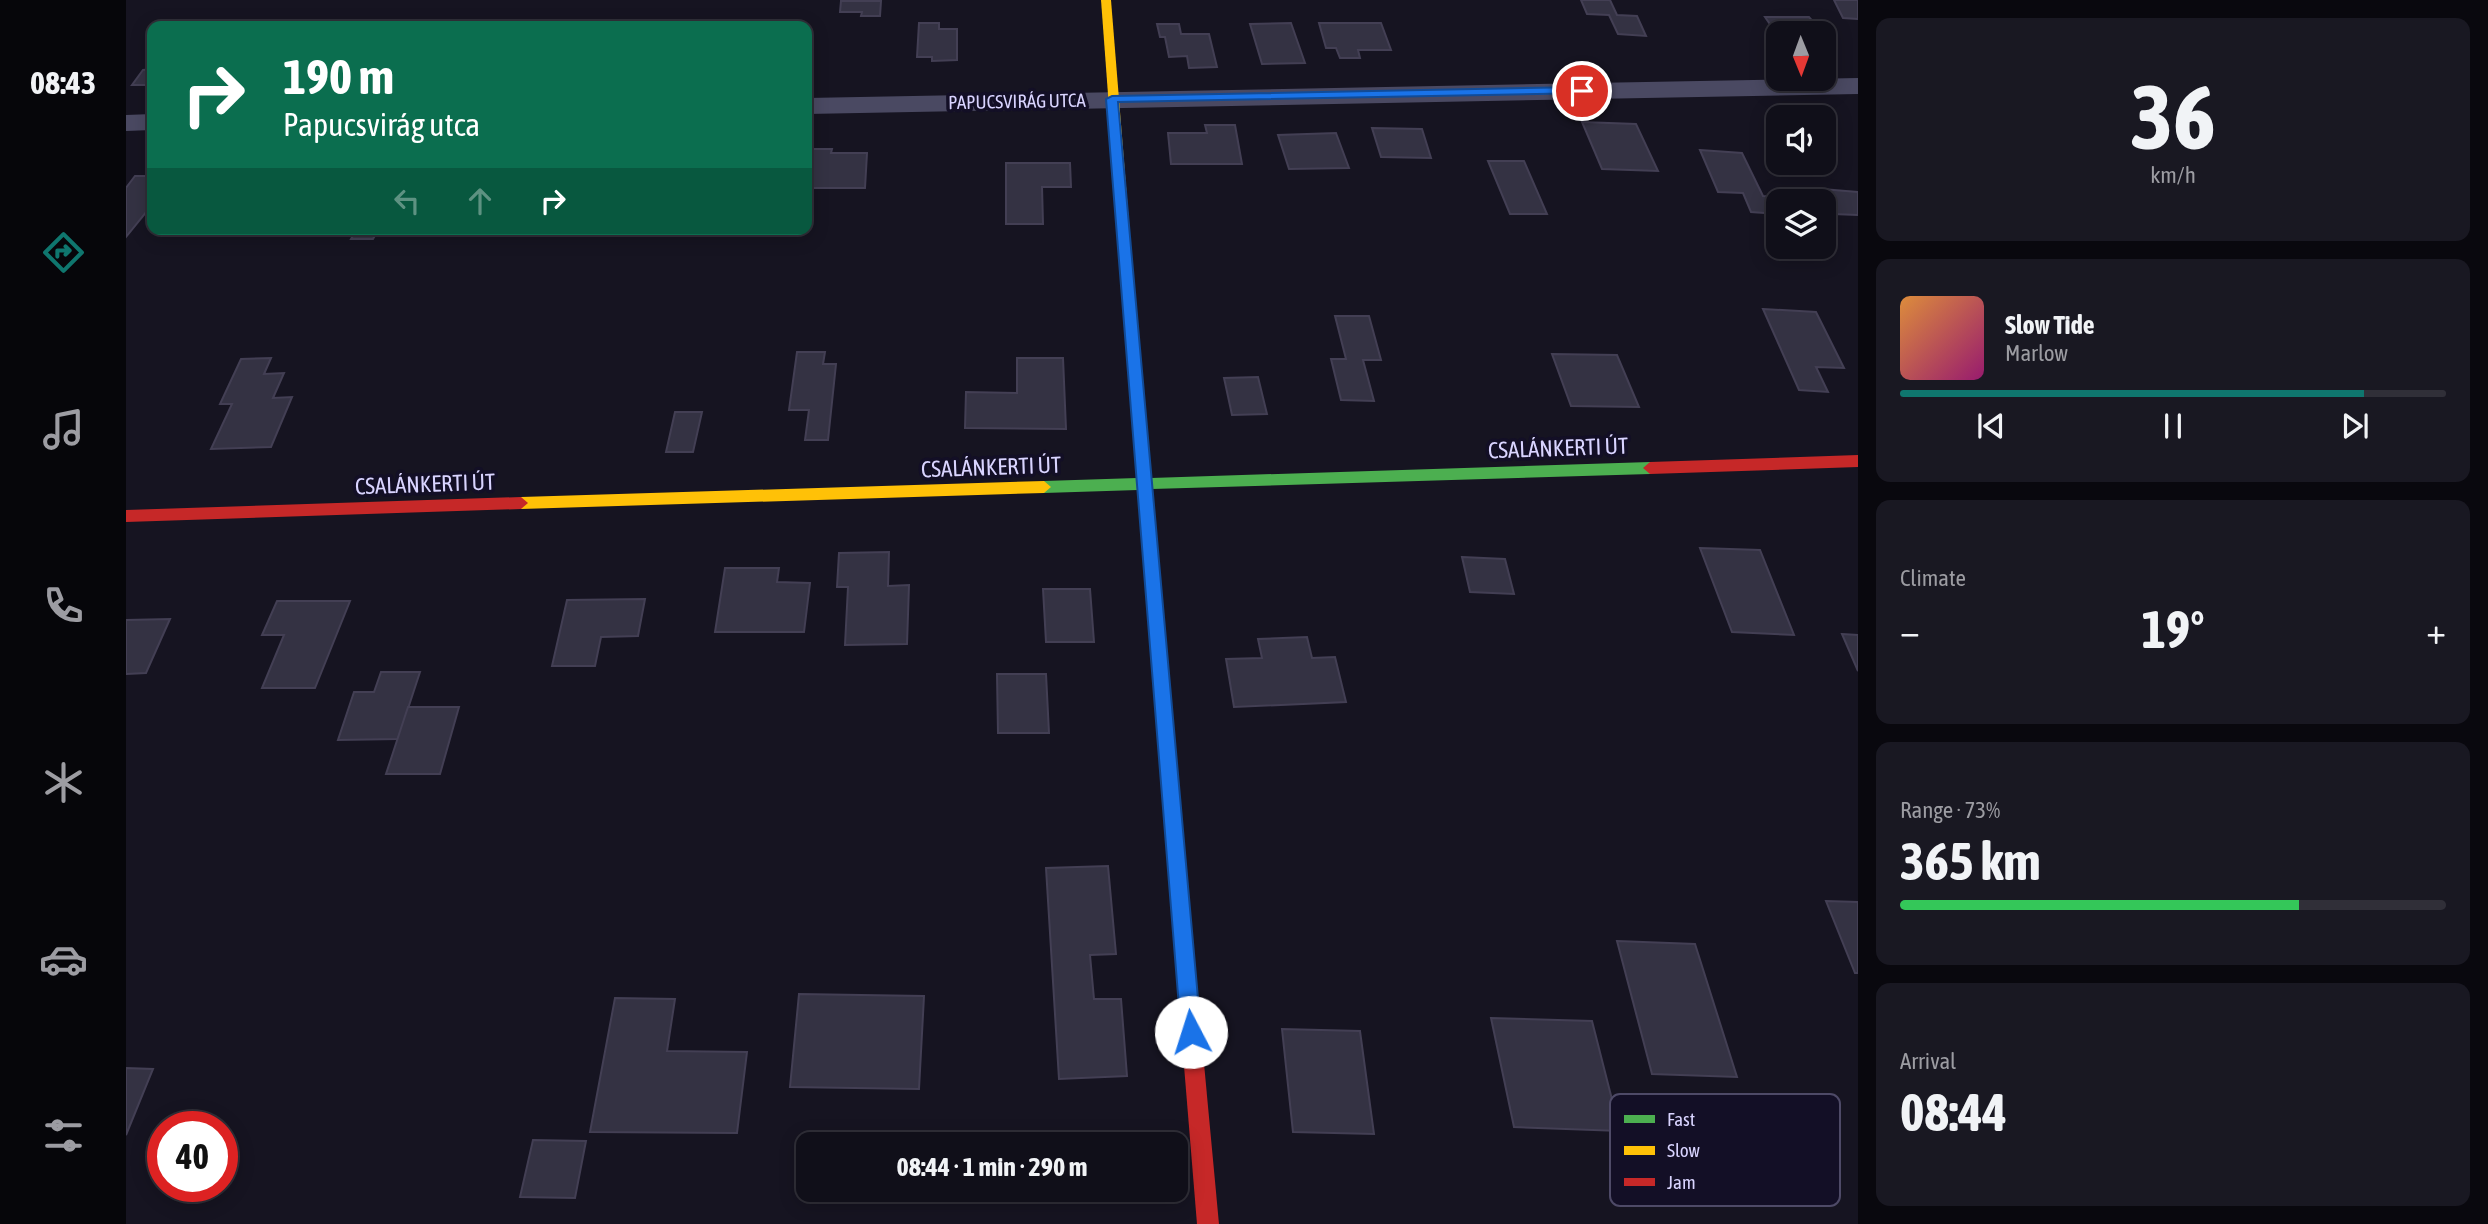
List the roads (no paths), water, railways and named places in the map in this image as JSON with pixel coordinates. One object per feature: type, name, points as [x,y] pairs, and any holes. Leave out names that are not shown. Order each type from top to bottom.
[{"type":"street","points":[[1106,0],[1143,485],[1208,1224]]},
{"type":"street","name":"PAPUCSVIRÁG UTCA","points":[[812,106],[1858,86]]},
{"type":"street","points":[[126,122],[147,122]]},
{"type":"street","name":"CSALÁNKERTI ÚT","points":[[126,516],[1858,461]]}]
